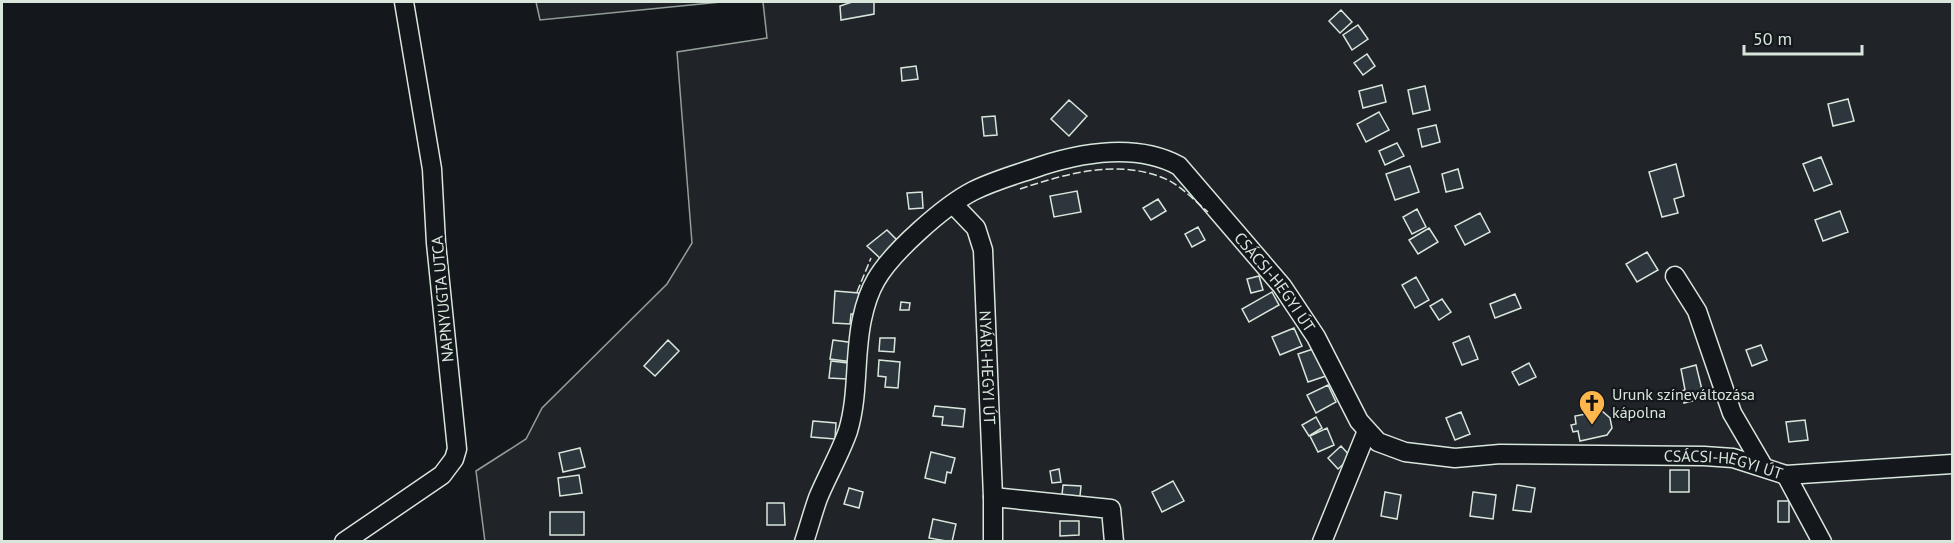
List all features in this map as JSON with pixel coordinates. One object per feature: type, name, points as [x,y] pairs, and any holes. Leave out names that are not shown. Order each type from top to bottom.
[{"type":"street","name":"NAPNYUGTA UTCA","points":[[344,542],[442,475],[449,469],[457,448],[436,243],[432,168],[404,2]]},
{"type":"street","name":"CSÁCSI-HEGYI ÚT","points":[[804,542],[818,499],[847,432],[856,395],[859,342],[866,301],[876,279],[915,236],[953,204],[992,182],[1065,159],[1094,153],[1119,153],[1163,158],[1179,166],[1282,286],[1316,337],[1367,431],[1378,442],[1390,448],[1455,458],[1500,454],[1694,456],[1733,459],[1763,466],[1786,475],[1953,464]]},
{"type":"street","name":"NYÁRI-HEGYI ÚT","points":[[953,204],[976,228],[983,250],[993,542]]},
{"type":"street","points":[[1675,276],[1697,311],[1732,413],[1763,466]]},
{"type":"street","points":[[1322,542],[1367,431]]},
{"type":"street","points":[[1786,475],[1822,542]]},
{"type":"street","points":[[993,497],[1111,509],[1114,542]]},
{"type":"shaded area","points":[[536,2],[721,2],[540,20]]},
{"type":"shaded area","points":[[763,2],[1952,2],[1952,541],[485,542],[476,471],[526,439],[542,408],[667,284],[692,243],[677,52],[767,38]]},
{"type":"building","points":[[852,2],[874,2],[874,14],[841,20],[840,6]]},
{"type":"building","points":[[1341,10],[1352,22],[1340,33],[1329,21]]},
{"type":"building","points":[[1358,25],[1368,39],[1352,50],[1343,35]]},
{"type":"building","points":[[1367,54],[1375,66],[1363,75],[1354,63]]},
{"type":"building","points":[[916,66],[918,79],[902,81],[901,68]]},
{"type":"building","points":[[1382,85],[1386,102],[1363,108],[1359,91]]},
{"type":"building","points":[[1425,86],[1430,110],[1413,114],[1408,90]]},
{"type":"building","points":[[1848,99],[1854,121],[1833,126],[1828,104]]},
{"type":"building","points":[[1069,100],[1087,116],[1069,136],[1051,119]]},
{"type":"building","points":[[1379,112],[1389,130],[1366,142],[1357,124]]},
{"type":"building","points":[[995,116],[997,135],[984,136],[982,117]]},
{"type":"building","points":[[1436,125],[1440,142],[1422,147],[1418,129]]},
{"type":"building","points":[[1397,143],[1404,156],[1385,165],[1379,151]]},
{"type":"building","points":[[1821,157],[1832,184],[1814,191],[1803,164]]},
{"type":"building","points":[[1676,164],[1684,196],[1674,199],[1678,213],[1662,217],[1649,172]]},
{"type":"building","points":[[1410,166],[1419,192],[1395,200],[1386,174]]},
{"type":"building","points":[[1458,169],[1463,188],[1446,192],[1442,174]]},
{"type":"building","points":[[1077,191],[1081,212],[1054,217],[1050,196]]},
{"type":"building","points":[[922,192],[923,208],[909,209],[907,193]]},
{"type":"building","points":[[1158,199],[1166,211],[1151,220],[1143,208]]},
{"type":"building","points":[[1417,209],[1426,227],[1412,234],[1403,217]]},
{"type":"building","points":[[1840,211],[1848,232],[1823,241],[1815,220]]},
{"type":"building","points":[[1480,213],[1490,232],[1465,245],[1455,226]]},
{"type":"building","points":[[1198,227],[1205,240],[1192,247],[1185,234]]},
{"type":"building","points":[[1429,228],[1438,242],[1418,254],[1409,240]]},
{"type":"building","points":[[887,230],[899,242],[882,260],[867,246]]},
{"type":"building","points":[[1647,252],[1658,270],[1637,282],[1626,264]]},
{"type":"building","points":[[1259,276],[1263,290],[1251,293],[1247,279]]},
{"type":"building","points":[[1416,277],[1429,300],[1415,308],[1402,285]]},
{"type":"building","points":[[835,291],[859,293],[857,314],[851,314],[850,324],[833,323]]},
{"type":"building","points":[[1272,292],[1279,305],[1249,322],[1242,309]]},
{"type":"building","points":[[1515,294],[1521,308],[1495,318],[1490,304]]},
{"type":"building","points":[[1442,299],[1451,312],[1439,320],[1430,306]]},
{"type":"building","points":[[901,302],[910,303],[909,310],[900,310]]},
{"type":"building","points":[[1294,328],[1302,346],[1280,355],[1272,337]]},
{"type":"building","points":[[1469,336],[1478,359],[1462,365],[1453,343]]},
{"type":"building","points":[[880,338],[895,338],[894,352],[879,351]]},
{"type":"building","points":[[668,340],[679,351],[655,376],[644,366]]},
{"type":"building","points":[[833,340],[855,343],[853,362],[830,359]]},
{"type":"building","points":[[1761,345],[1767,360],[1752,366],[1746,350]]},
{"type":"building","points":[[1316,348],[1326,376],[1308,382],[1298,354]]},
{"type":"building","points":[[879,360],[900,362],[898,388],[885,387],[886,377],[878,376]]},
{"type":"building","points":[[831,361],[848,363],[847,379],[829,378]]},
{"type":"building","points":[[1529,363],[1536,377],[1519,385],[1512,372]]},
{"type":"building","points":[[1696,365],[1704,398],[1684,403],[1681,391],[1685,390],[1681,369]]},
{"type":"building","points":[[1328,385],[1336,402],[1316,413],[1307,395]]},
{"type":"building","points":[[935,406],[965,409],[963,427],[942,425],[943,417],[933,416]]},
{"type":"building","name":"Urunk színeváltozása kápolna","points":[[1602,411],[1610,418],[1612,428],[1607,435],[1580,441],[1578,431],[1573,432],[1571,425],[1576,424],[1575,416]]},
{"type":"building","points":[[1461,412],[1470,434],[1455,440],[1446,418]]},
{"type":"building","points":[[1316,417],[1322,428],[1309,436],[1302,425]]},
{"type":"building","points":[[1805,420],[1808,440],[1789,442],[1786,422]]},
{"type":"building","points":[[813,421],[836,423],[835,439],[811,437]]},
{"type":"building","points":[[1327,428],[1334,445],[1318,452],[1310,436]]},
{"type":"building","points":[[1341,446],[1351,457],[1338,469],[1328,458]]},
{"type":"building","points":[[580,448],[585,467],[563,472],[559,453]]},
{"type":"building","points":[[931,452],[955,458],[951,473],[947,472],[945,483],[925,478]]},
{"type":"building","points":[[1059,469],[1061,482],[1052,483],[1050,471]]},
{"type":"building","points":[[1670,470],[1689,470],[1689,492],[1670,492]]},
{"type":"building","points":[[579,475],[582,493],[560,496],[558,478]]},
{"type":"building","points":[[1173,481],[1184,501],[1162,512],[1152,492]]},
{"type":"building","points":[[1063,485],[1081,486],[1080,496],[1062,495]]},
{"type":"building","points":[[1517,485],[1535,488],[1531,512],[1513,510]]},
{"type":"building","points":[[849,488],[863,492],[859,508],[844,504]]},
{"type":"building","points":[[1385,492],[1401,495],[1397,519],[1381,516]]},
{"type":"building","points":[[1473,492],[1496,495],[1493,519],[1470,516]]},
{"type":"building","points":[[1778,501],[1789,501],[1789,522],[1778,522]]},
{"type":"building","points":[[767,503],[784,503],[785,525],[767,525]]},
{"type":"building","points":[[550,512],[584,512],[584,535],[550,535]]},
{"type":"building","points":[[933,519],[956,524],[952,542],[929,538]]},
{"type":"building","points":[[1060,521],[1079,521],[1079,535],[1060,536]]},
{"type":"fence","points":[[1020,189],[1075,173],[1094,170],[1131,170],[1150,173],[1168,180],[1208,212]]},
{"type":"fence","points":[[857,292],[871,258]]},
{"type":"place","name":"Urunk színeváltozása kápolna","points":[[1592,426]]}]
